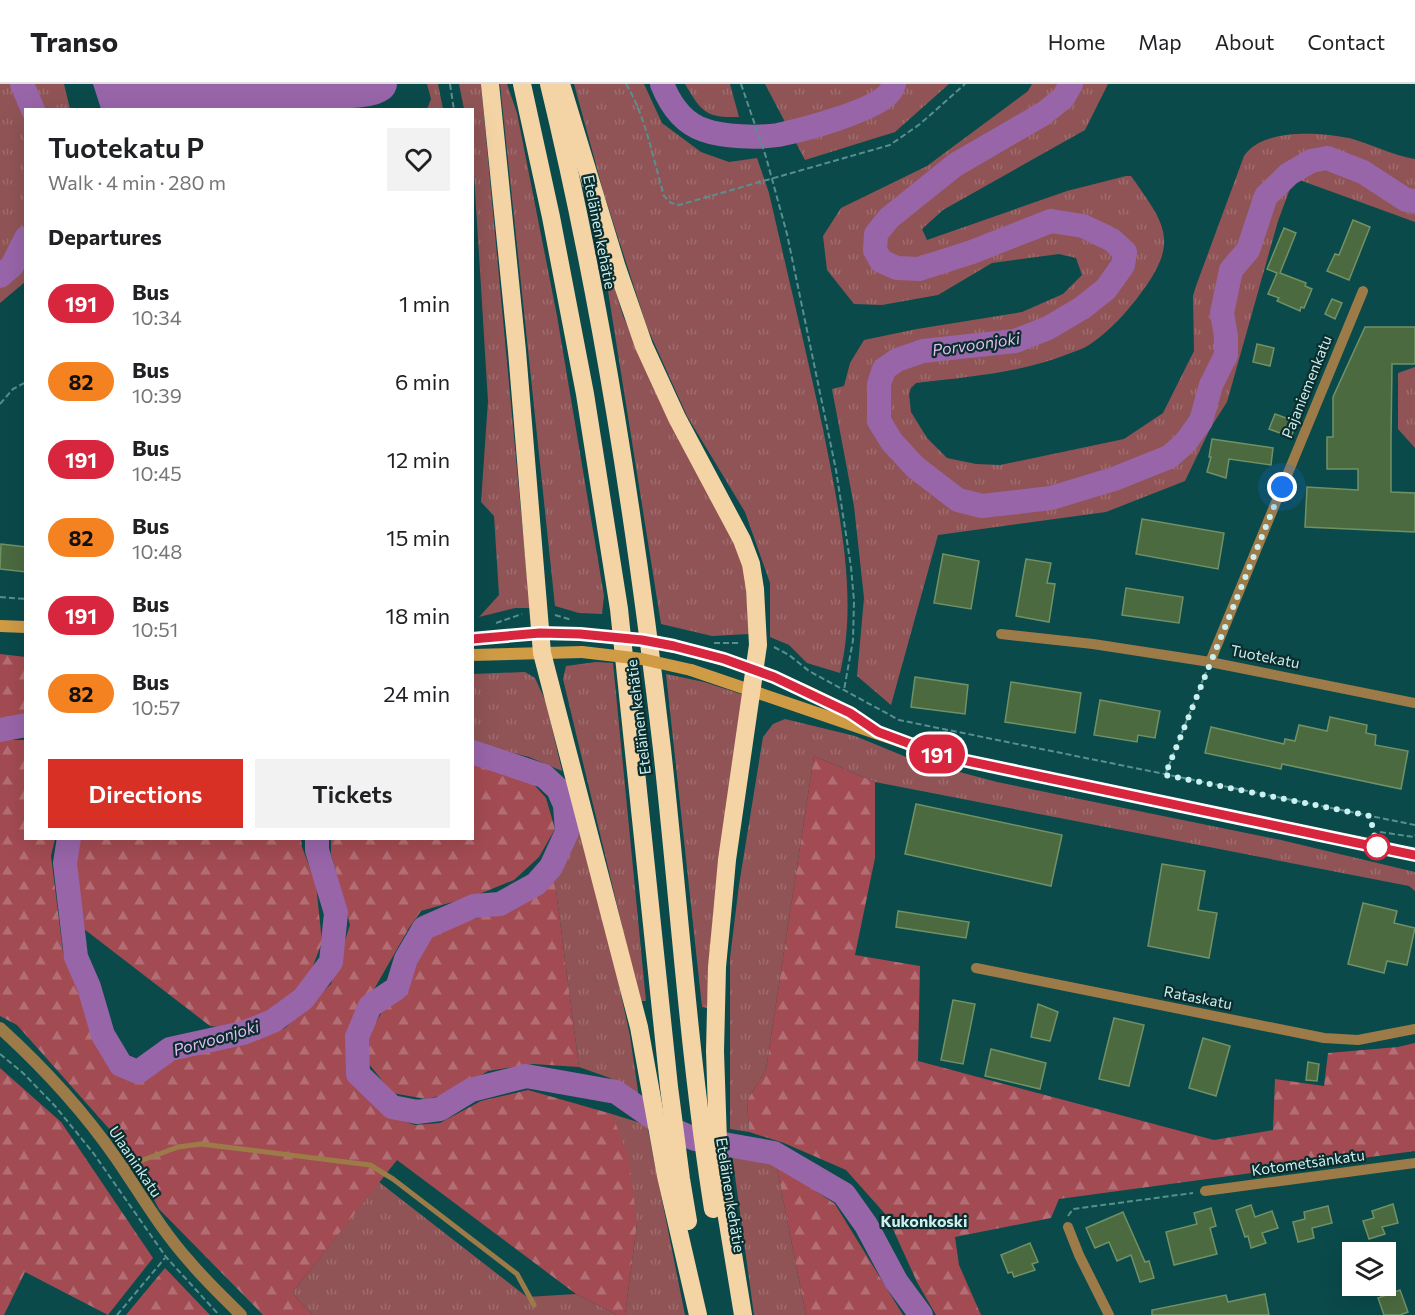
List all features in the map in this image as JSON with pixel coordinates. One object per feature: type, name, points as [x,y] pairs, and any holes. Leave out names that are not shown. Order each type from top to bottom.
[{"type":"highway","points":[[490,84],[517,351],[542,653],[639,1027],[649,1083],[673,1177],[698,1315]]},
{"type":"highway","name":"Eteläinen kehätie","points":[[522,84],[551,217],[585,394],[619,609],[669,1087],[673,1177],[705,1315]]},
{"type":"highway","name":"Eteläinen kehätie","points":[[549,84],[586,253],[629,501],[660,739],[697,1092],[716,1186],[733,1315]]},
{"type":"highway","points":[[561,84],[617,268],[644,346],[676,418],[738,531],[751,564],[755,589],[758,645],[717,967],[716,1186],[743,1315]]},
{"type":"main road","points":[[0,626],[24,627]]},
{"type":"main road","points":[[474,639],[540,633],[580,634],[642,640],[689,650],[774,677],[850,713],[878,732]]},
{"type":"main road","points":[[474,655],[582,652],[642,659],[691,670],[923,749],[979,764],[1415,855]]},
{"type":"street","name":"Pajaniemenkatu","points":[[1210,662],[1363,291]]},
{"type":"street","name":"Tuotekatu","points":[[1001,634],[1210,662],[1415,703]]},
{"type":"street","name":"Rataskatu","points":[[976,968],[1324,1038],[1358,1040],[1415,1029]]},
{"type":"street","name":"Ulaaninkatu","points":[[0,1028],[38,1063],[76,1104],[153,1216],[189,1262],[241,1315]]},
{"type":"street","name":"Kotometsänkatu","points":[[1204,1191],[1415,1163]]},
{"type":"street","points":[[1068,1227],[1108,1315]]},
{"type":"lane","points":[[122,1168],[178,1147],[201,1144],[370,1165],[393,1179],[517,1274],[534,1305]]},
{"type":"path","points":[[450,84],[454,108]]},
{"type":"path","points":[[626,84],[633,95],[664,196],[671,203],[679,205],[893,143],[920,124],[964,84]]},
{"type":"path","points":[[741,84],[766,157],[787,234],[834,459],[854,601],[853,640],[844,690]]},
{"type":"path","points":[[0,404],[13,389],[24,383]]},
{"type":"path","points":[[0,597],[24,599]]},
{"type":"path","points":[[710,644],[744,643],[773,647],[789,655],[809,671],[899,720],[1415,825]]},
{"type":"path","points":[[1165,775],[1210,662]]},
{"type":"path","points":[[1380,832],[1414,837],[1415,835]]},
{"type":"path","points":[[0,1054],[23,1073],[55,1106],[94,1154],[166,1257],[219,1315]]},
{"type":"path","points":[[1068,1227],[1067,1219],[1073,1209],[1204,1191]]},
{"type":"path","points":[[117,1315],[166,1257]]},
{"type":"green space","points":[[0,84],[64,84],[70,108],[24,108],[24,283],[0,303]]},
{"type":"green space","points":[[427,84],[438,84],[443,108],[427,108],[431,99]]},
{"type":"green space","points":[[459,84],[481,84],[530,608],[515,608],[479,617],[499,595],[494,516],[481,502],[488,401],[474,174],[474,108],[464,108]]},
{"type":"green space","points":[[500,84],[507,84],[517,113],[557,316],[604,596],[602,614],[579,613],[555,606]]},
{"type":"green space","points":[[574,84],[644,84],[662,123],[701,152],[729,162],[757,158],[769,193],[803,340],[840,520],[847,582],[847,613],[840,673],[807,663],[789,645],[770,637],[770,583],[745,512],[687,416],[647,327],[604,194]]},
{"type":"green space","points":[[685,84],[730,84],[739,117],[719,116],[706,111]]},
{"type":"green space","points":[[765,84],[949,84],[895,132],[805,160]]},
{"type":"green space","points":[[1032,84],[1108,84],[1085,130],[943,210],[922,229],[927,240],[1067,191],[1131,176],[1159,220],[1164,246],[1161,260],[1136,300],[1124,314],[1111,328],[1087,346],[1031,366],[916,383],[909,394],[911,412],[927,438],[947,458],[976,464],[1000,465],[1124,439],[1163,413],[1194,351],[1193,296],[1244,156],[1264,141],[1292,134],[1323,134],[1349,138],[1415,159],[1415,222],[1294,178],[1278,221],[1227,402],[1211,427],[1185,481],[1106,512],[938,535],[891,705],[857,676],[864,598],[854,506],[832,389],[844,386],[850,363],[864,340],[1022,312],[1063,294],[1082,275],[1076,258],[1059,254],[992,263],[938,295],[882,305],[854,304],[827,270],[823,236],[841,208],[927,166],[1028,91]]},
{"type":"green space","points":[[604,266],[609,270],[623,316],[664,408],[722,515],[745,569],[749,634],[712,636],[661,624]]},
{"type":"green space","points":[[1415,367],[1415,448],[1398,429],[1398,373]]},
{"type":"green space","points":[[0,654],[24,657],[24,713],[0,722]]},
{"type":"green space","points":[[596,662],[613,663],[646,1001],[640,1001],[563,679],[566,666]]},
{"type":"green space","points":[[525,672],[535,678],[546,702],[562,771],[529,757],[474,743],[474,674]]},
{"type":"green space","points":[[666,674],[704,682],[744,695],[713,917],[707,1008],[702,1007]]},
{"type":"green space","points":[[785,719],[855,736],[911,759],[997,782],[1281,840],[1415,872],[1415,891],[1409,886],[875,782],[814,756],[766,1069],[747,1101],[749,1132],[730,1129],[730,958],[739,885],[763,737],[773,724]]},
{"type":"green space","points":[[0,740],[24,740],[24,840],[55,840],[51,856],[63,952],[77,984],[93,1038],[117,1076],[144,1080],[178,1057],[230,1048],[285,1028],[331,984],[350,925],[331,854],[331,840],[474,840],[474,765],[488,762],[528,778],[546,798],[555,829],[539,857],[514,880],[477,895],[421,911],[348,1035],[349,1080],[388,1116],[415,1125],[440,1123],[481,1101],[528,1090],[612,1114],[629,1159],[637,1224],[625,1315],[617,1315],[576,1294],[397,1160],[292,1293],[313,1315],[263,1315],[159,1209],[127,1149],[17,1025],[0,1016]]},
{"type":"green space","points":[[814,756],[875,782],[875,858],[855,955],[920,966],[918,1061],[1214,1140],[1273,1130],[1275,1079],[1324,1086],[1328,1053],[1398,1047],[1415,1043],[1415,1151],[1059,1199],[1051,1218],[955,1237],[959,1265],[981,1315],[936,1315],[917,1282],[887,1216],[846,1170],[784,1143],[749,1132],[747,1101],[766,1069]]},
{"type":"green space","points":[[575,816],[609,939],[630,1036],[639,1098],[610,1078],[579,1067],[554,875],[575,842]]},
{"type":"green space","points":[[80,840],[301,840],[316,884],[322,942],[310,974],[283,1004],[230,1028],[210,1026],[84,929],[76,864]]},
{"type":"green space","points":[[554,875],[579,1067],[533,1064],[488,1071],[452,1093],[426,1099],[392,1093],[369,1064],[367,1037],[385,1007],[407,992],[425,940],[440,930],[521,904]]},
{"type":"green space","points":[[0,1068],[61,1122],[153,1258],[108,1315],[25,1272],[4,1315],[0,1315]]},
{"type":"green space","points":[[612,1114],[647,1125],[685,1315],[625,1315],[637,1224]]},
{"type":"green space","points":[[732,1154],[776,1164],[806,1315],[754,1315]]},
{"type":"green space","points":[[776,1164],[835,1204],[903,1315],[806,1315]]},
{"type":"green space","points":[[379,1182],[527,1297],[576,1294],[617,1315],[313,1315],[292,1293]]},
{"type":"green space","points":[[165,1268],[210,1315],[126,1315]]},
{"type":"shaded area","points":[[93,84],[397,84],[393,94],[385,101],[360,108],[101,108]]},
{"type":"building","points":[[1353,220],[1370,227],[1349,280],[1327,271],[1335,254],[1339,255]]},
{"type":"building","points":[[1284,228],[1296,233],[1280,273],[1306,283],[1305,286],[1312,289],[1304,308],[1301,307],[1300,311],[1277,301],[1279,298],[1268,294],[1277,273],[1267,269]]},
{"type":"building","points":[[1332,299],[1342,303],[1335,319],[1325,314]]},
{"type":"building","points":[[1365,327],[1415,327],[1415,364],[1392,364],[1391,492],[1415,493],[1415,532],[1305,527],[1307,487],[1358,490],[1358,469],[1327,469],[1327,437],[1333,437],[1333,397]]},
{"type":"building","points":[[1257,344],[1274,348],[1270,366],[1253,362]]},
{"type":"building","points":[[1275,414],[1297,422],[1291,437],[1269,429]]},
{"type":"building","points":[[1212,439],[1273,448],[1271,465],[1229,459],[1226,478],[1207,472]]},
{"type":"building","points":[[1142,519],[1224,533],[1218,569],[1136,554]]},
{"type":"building","points":[[1,544],[24,547],[24,572],[0,569]]},
{"type":"building","points":[[943,554],[979,561],[971,609],[934,603]]},
{"type":"building","points":[[1026,559],[1051,563],[1047,583],[1055,584],[1049,622],[1016,616]]},
{"type":"building","points":[[1126,588],[1183,597],[1179,623],[1122,615]]},
{"type":"building","points":[[915,677],[968,685],[965,714],[911,707]]},
{"type":"building","points":[[1011,682],[1081,693],[1075,733],[1005,722]]},
{"type":"building","points":[[1100,700],[1160,711],[1155,738],[1138,735],[1137,742],[1094,735]]},
{"type":"building","points":[[1330,717],[1367,725],[1366,733],[1376,735],[1375,745],[1408,751],[1401,789],[1282,764],[1281,769],[1205,753],[1211,727],[1284,744],[1285,739],[1295,741],[1299,725],[1327,731]]},
{"type":"building","points":[[916,804],[1062,835],[1051,886],[905,854]]},
{"type":"building","points":[[1162,864],[1205,871],[1198,910],[1217,913],[1209,958],[1148,946]]},
{"type":"building","points":[[1363,903],[1397,911],[1394,923],[1415,928],[1407,965],[1387,961],[1384,973],[1348,964]]},
{"type":"building","points":[[898,911],[969,922],[966,938],[896,927]]},
{"type":"building","points":[[953,1000],[975,1004],[963,1064],[941,1060]]},
{"type":"building","points":[[1038,1004],[1058,1012],[1050,1041],[1031,1037]]},
{"type":"building","points":[[1114,1018],[1144,1025],[1129,1086],[1099,1079]]},
{"type":"building","points":[[1203,1038],[1230,1046],[1216,1096],[1189,1088]]},
{"type":"building","points":[[991,1049],[1046,1063],[1040,1089],[985,1076]]},
{"type":"building","points":[[1308,1062],[1319,1064],[1317,1081],[1306,1080]]},
{"type":"building","points":[[1393,1204],[1398,1223],[1382,1227],[1385,1234],[1369,1239],[1363,1221],[1374,1218],[1372,1211]]},
{"type":"building","points":[[1251,1205],[1255,1217],[1272,1211],[1278,1228],[1262,1233],[1266,1243],[1251,1248],[1236,1210]]},
{"type":"building","points":[[1328,1206],[1332,1223],[1312,1228],[1314,1238],[1298,1242],[1293,1222],[1305,1219],[1304,1212]]},
{"type":"building","points":[[1211,1208],[1216,1226],[1210,1228],[1217,1254],[1174,1265],[1166,1232],[1197,1224],[1194,1213]]},
{"type":"building","points":[[1123,1212],[1145,1262],[1149,1261],[1154,1278],[1140,1282],[1131,1255],[1117,1261],[1109,1242],[1095,1248],[1086,1228]]},
{"type":"building","points":[[1030,1243],[1038,1262],[1032,1264],[1035,1270],[1014,1277],[1012,1272],[1008,1273],[1001,1255]]},
{"type":"building","points":[[1400,1290],[1408,1312],[1400,1315],[1384,1315],[1378,1298],[1396,1296],[1396,1291]]},
{"type":"building","points":[[1265,1294],[1269,1315],[1152,1315],[1152,1310],[1226,1295],[1228,1302]]},
{"type":"waterway","name":"Porvoonjoki","points":[[22,84],[32,108]]},
{"type":"waterway","name":"Porvoonjoki","points":[[662,84],[678,112],[696,127],[721,134],[751,137],[778,135],[855,113],[882,99],[891,91],[894,84]]},
{"type":"waterway","name":"Porvoonjoki","points":[[1071,84],[1063,98],[1043,114],[955,165],[889,218],[876,234],[875,250],[881,261],[897,268],[919,269],[972,252],[1051,221],[1083,226],[1112,240],[1125,252],[1123,265],[1106,289],[1082,308],[1048,328],[1015,341],[923,351],[897,360],[884,369],[879,384],[879,421],[892,442],[915,467],[958,500],[982,506],[1051,498],[1114,479],[1169,457],[1185,443],[1201,421],[1211,385],[1226,355],[1226,336],[1222,313],[1231,270],[1248,250],[1266,196],[1289,174],[1311,161],[1327,158],[1363,172],[1406,200],[1415,201]]},
{"type":"waterway","name":"Porvoonjoki","points":[[0,276],[12,266],[24,242]]},
{"type":"waterway","name":"Porvoonjoki","points":[[0,730],[24,725]]},
{"type":"waterway","name":"Porvoonjoki","points":[[474,753],[544,776],[558,789],[565,805],[567,832],[551,867],[536,884],[500,904],[474,906],[424,928],[406,959],[397,988],[370,1006],[357,1037],[358,1074],[392,1107],[417,1112],[440,1109],[471,1090],[526,1076],[616,1092],[666,1127],[695,1139],[774,1153],[844,1194],[866,1225],[896,1281],[921,1315]]},
{"type":"waterway","name":"Porvoonjoki","points":[[69,840],[65,863],[76,957],[89,987],[103,1035],[121,1065],[138,1072],[170,1049],[243,1033],[273,1021],[303,999],[331,962],[336,913],[317,850],[317,840]]},
{"type":"bus line","name":"191","points":[[474,639],[540,633],[580,634],[604,635],[674,646],[724,659],[774,677],[850,713],[878,732],[943,756],[1415,855]]},
{"type":"district","name":"Kukonkoski","points":[[924,1221]]},
{"type":"route","points":[[1282,487],[1165,775],[1370,816],[1377,847]]}]
